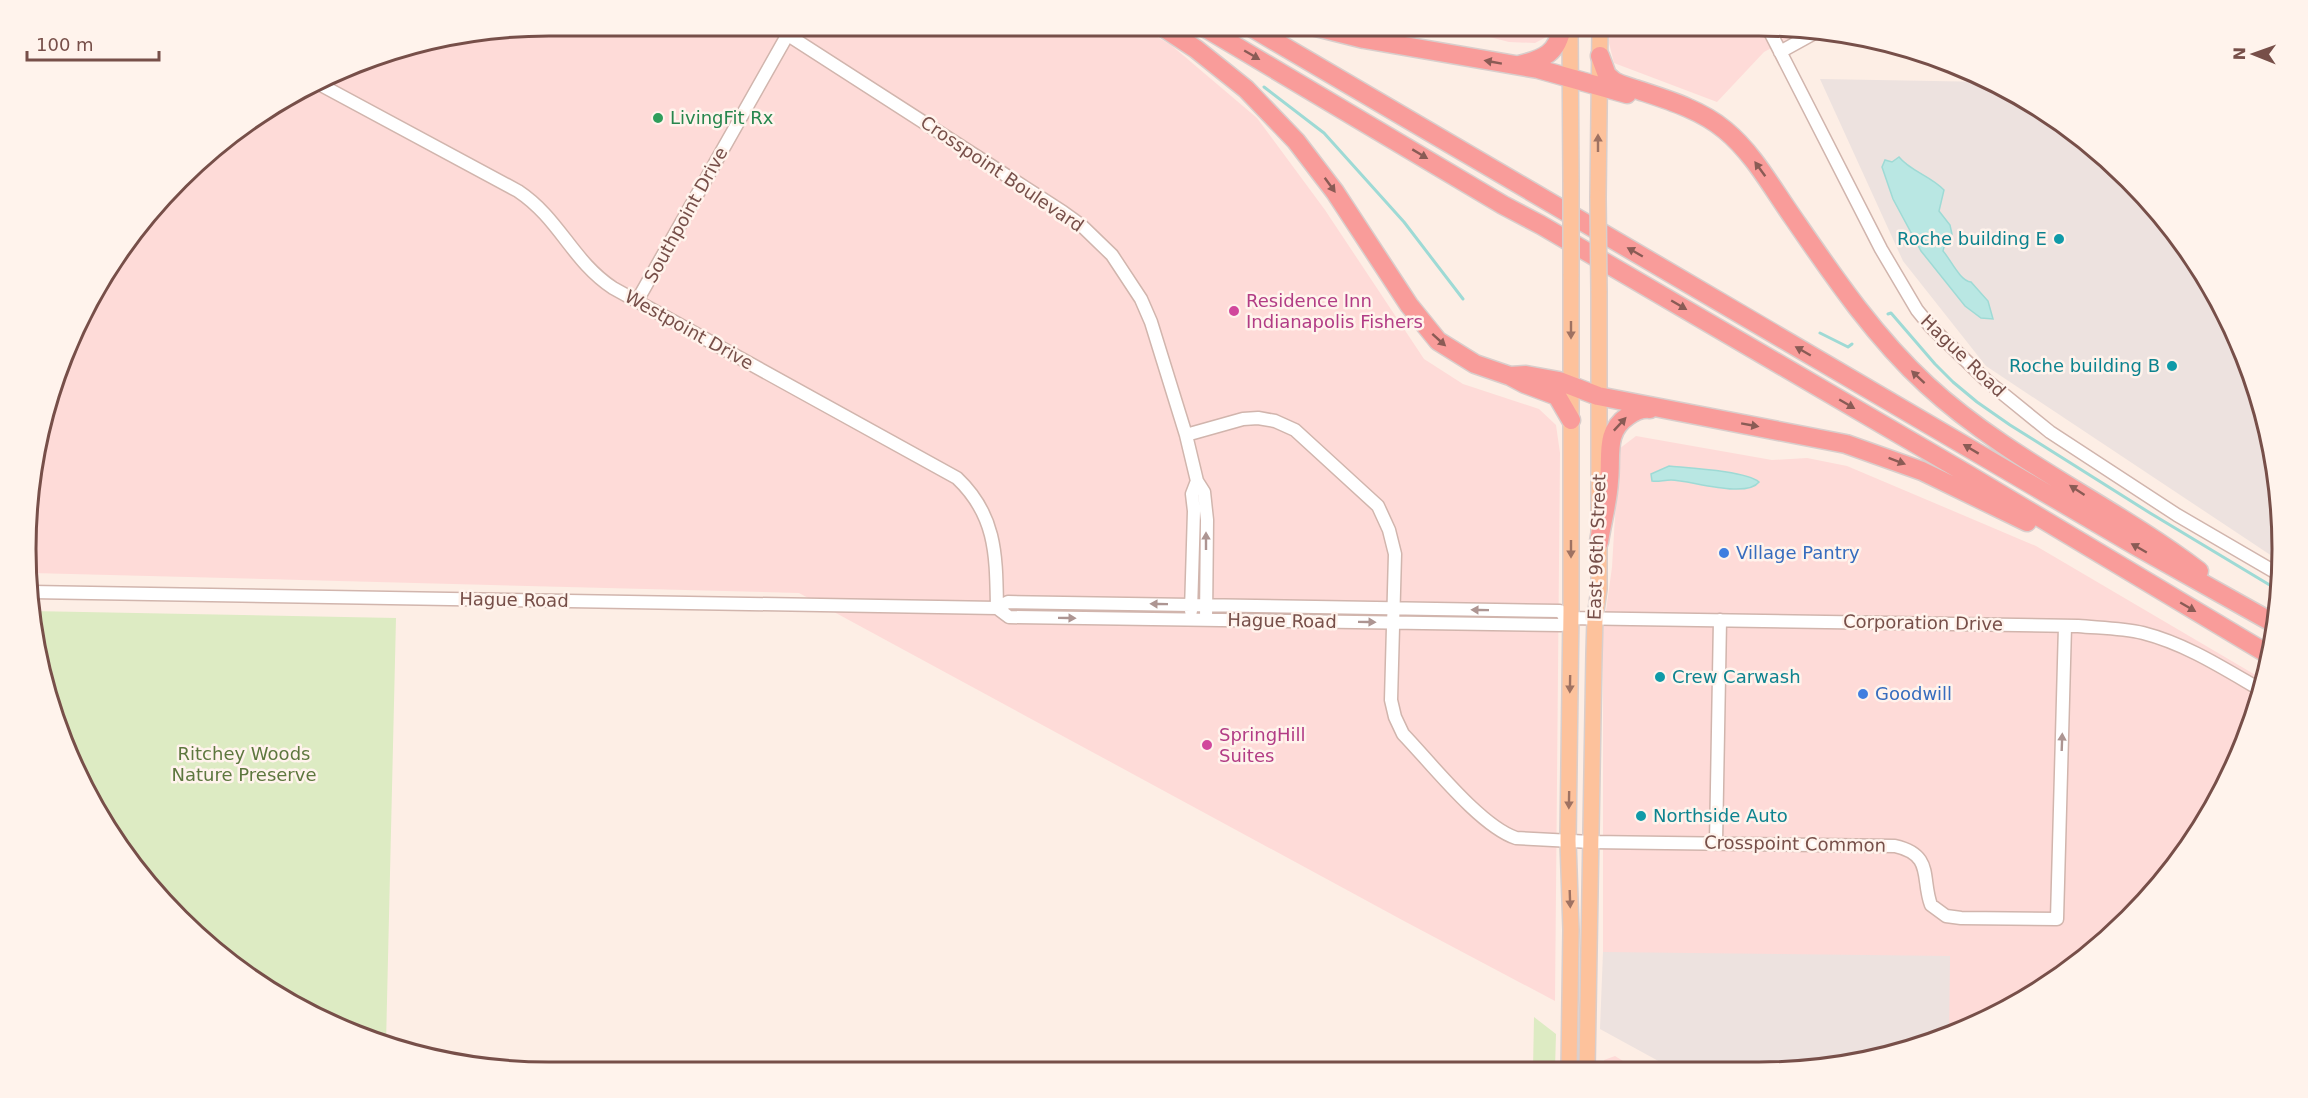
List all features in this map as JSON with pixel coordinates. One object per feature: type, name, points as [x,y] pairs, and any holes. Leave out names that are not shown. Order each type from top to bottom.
[{"type":"highway","points":[[1176,36],[1246,89],[1296,141],[1335,192],[1409,305],[1438,341],[1475,364],[1557,396],[1571,420]]},
{"type":"highway","points":[[1219,36],[1503,205],[1969,475],[2262,651]]},
{"type":"highway","points":[[1267,36],[2117,535],[2267,620]]},
{"type":"highway","points":[[1352,36],[1517,66],[1631,94],[1647,93]]},
{"type":"highway","points":[[1517,66],[1534,62],[1554,49],[1559,36]]},
{"type":"highway","points":[[1600,56],[1607,75],[1614,81],[1664,99],[1706,118],[1724,129],[1738,142],[1758,166],[1876,333],[1911,370],[1947,402],[2020,454],[2180,557],[2246,607]]},
{"type":"highway","points":[[1510,376],[1526,375],[1559,381],[1598,396],[1800,434],[1863,449],[1922,471],[2101,556]]},
{"type":"highway","points":[[1599,542],[1609,481],[1612,433],[1622,420],[1634,412],[1644,408],[1660,409]]},
{"type":"main road","name":"East 96th Street","points":[[1569,1062],[1570,36]]},
{"type":"main road","name":"East 96th Street","points":[[1587,1062],[1595,618],[1599,589],[1598,87],[1600,36]]},
{"type":"main road","points":[[1571,930],[1577,948],[1580,983],[1589,989]]},
{"type":"street","name":"Southpoint Drive","points":[[637,301],[787,36]]},
{"type":"street","name":"Crosspoint Boulevard","points":[[791,36],[1063,212],[1097,239],[1125,272],[1146,309],[1186,435],[1197,481],[1206,500],[1206,620]]},
{"type":"street","name":"Hague Road","points":[[1772,36],[1881,249],[1929,326],[1986,380],[2050,432],[2177,515],[2271,570]]},
{"type":"street","points":[[1780,52],[1805,38]]},
{"type":"street","name":"Westpoint Drive","points":[[326,87],[509,186],[535,203],[596,277],[957,478],[976,499],[990,527],[994,543],[997,608]]},
{"type":"street","name":"Crosspoint Common","points":[[1186,435],[1243,419],[1258,418],[1275,421],[1295,430],[1375,503],[1382,513],[1394,548],[1392,706],[1403,734],[1483,818],[1504,834],[1529,839],[1591,842],[1895,846],[1914,853],[1920,859],[1926,871],[1931,905],[1946,916],[2057,919],[2065,626]]},
{"type":"street","name":"Crosspoint Boulevard","points":[[1191,620],[1194,511],[1192,494],[1197,481]]},
{"type":"street","name":"Hague Road","points":[[38,592],[997,608],[1008,602],[1393,608],[1560,611],[1569,618],[1561,625],[1009,617],[997,608]]},
{"type":"street","name":"Corporation Drive","points":[[1569,618],[2065,626],[2132,631],[2164,640],[2219,665],[2254,686]]},
{"type":"street","points":[[1716,843],[1720,620]]},
{"type":"shaded area","points":[[1156,36],[1171,45],[1257,118],[1325,210],[1424,359],[1463,384],[1539,409],[1556,425],[1560,453],[1555,1001],[1404,921],[799,593],[37,573],[37,515],[40,482],[53,416],[75,353],[105,292],[142,237],[186,186],[237,142],[292,105],[353,75],[416,53],[482,40],[515,37]]},
{"type":"shaded area","points":[[1486,36],[1548,36],[1535,43],[1509,42]]},
{"type":"shaded area","points":[[1609,36],[1791,37],[1764,52],[1717,102],[1614,63]]},
{"type":"shaded area","points":[[1820,79],[1970,82],[2044,122],[2097,163],[2122,186],[2145,211],[2186,264],[2219,322],[2233,353],[2255,416],[2262,449],[2268,482],[2272,556],[1986,366],[1903,261]]},
{"type":"shaded area","points":[[1636,436],[1772,460],[1807,458],[1847,466],[2036,546],[2256,676],[2233,745],[2219,776],[2186,834],[2145,887],[2122,912],[2097,935],[2044,976],[1986,1009],[1955,1023],[1892,1045],[1859,1052],[1811,1059],[1603,952],[1603,633],[1612,567],[1619,449]]},
{"type":"shaded area","points":[[1603,952],[1950,956],[1949,1025],[1892,1045],[1859,1052],[1793,1061],[1660,1062],[1600,1029]]},
{"type":"shaded area","points":[[1615,1056],[1625,1062],[1604,1062]]},
{"type":"green space","name":"Ritchey Woods Nature Preserve","points":[[40,611],[396,618],[386,1036],[322,1009],[264,976],[211,935],[163,887],[122,834],[89,776],[75,745],[53,682]]},
{"type":"green space","points":[[1534,1017],[1556,1034],[1555,1062],[1533,1062]]},
{"type":"water","points":[[1899,157],[1944,190],[1939,211],[1950,225],[1952,234],[1943,251],[1959,274],[1971,282],[1988,301],[1993,319],[1981,318],[1965,306],[1921,251],[1893,199],[1882,167],[1885,160],[1892,162]]},
{"type":"water","points":[[1669,466],[1742,475],[1759,482],[1752,487],[1730,489],[1671,480],[1652,481],[1651,474]]},
{"type":"waterway","points":[[1264,87],[1324,133],[1404,222],[1463,299]]},
{"type":"waterway","points":[[1888,314],[1891,313],[1935,364],[1977,402],[2150,513],[2271,586]]},
{"type":"waterway","points":[[1820,333],[1848,347],[1852,344]]},
{"type":"place","name":"LivingFit Rx","points":[[658,118]]},
{"type":"place","name":"Roche building E","points":[[2059,239]]},
{"type":"place","name":"Residence Inn Indianapolis Fishers","points":[[1234,311]]},
{"type":"place","name":"Roche building B","points":[[2172,366]]},
{"type":"place","name":"Village Pantry","points":[[1724,553]]},
{"type":"place","name":"Crew Carwash","points":[[1660,677]]},
{"type":"place","name":"Goodwill","points":[[1863,694]]},
{"type":"place","name":"SpringHill Suites","points":[[1207,745]]},
{"type":"place","name":"Northside Auto","points":[[1641,816]]}]
